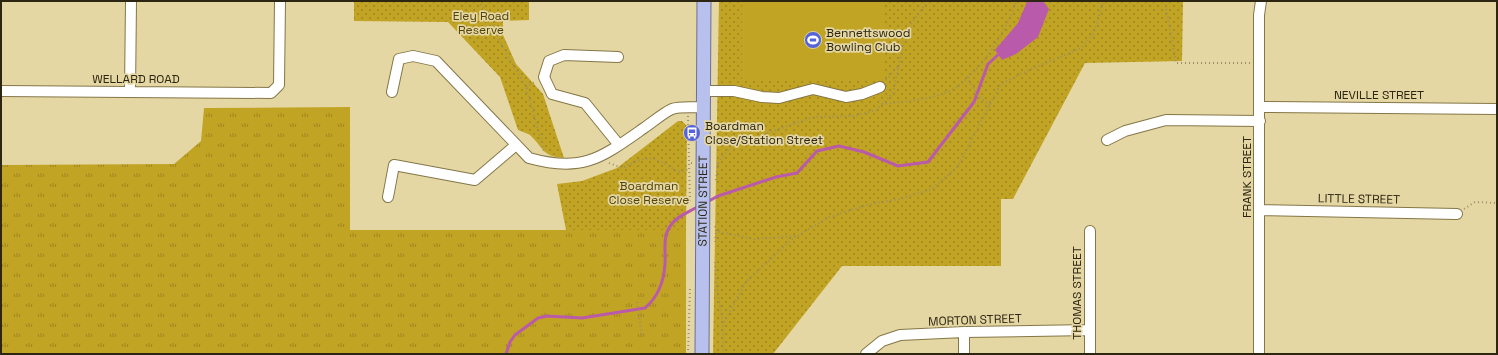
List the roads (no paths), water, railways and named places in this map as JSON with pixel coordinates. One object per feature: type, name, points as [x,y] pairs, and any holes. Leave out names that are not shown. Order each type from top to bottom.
[{"type":"main road","name":"STATION STREET","points":[[702,354],[704,1]]},
{"type":"street","points":[[130,92],[132,1]]},
{"type":"street","name":"WELLARD ROAD","points":[[1,91],[271,93],[279,85],[280,1]]},
{"type":"street","name":"FRANK STREET","points":[[1259,354],[1259,15],[1261,1]]},
{"type":"street","points":[[618,56],[564,55],[549,61],[544,77],[552,94],[584,103],[619,145]]},
{"type":"street","points":[[392,92],[399,59],[413,56],[436,61],[528,158],[549,164],[574,165],[595,159],[619,145],[672,109],[703,107]]},
{"type":"street","points":[[703,91],[734,91],[762,97],[779,98],[813,89],[846,97],[862,94],[880,87]]},
{"type":"street","name":"NEVILLE STREET","points":[[1260,107],[1497,109]]},
{"type":"street","points":[[1107,140],[1125,131],[1166,120],[1260,120]]},
{"type":"street","points":[[388,197],[394,165],[475,180],[516,145]]},
{"type":"street","name":"LITTLE STREET","points":[[1260,210],[1456,214]]},
{"type":"street","name":"THOMAS STREET","points":[[1090,231],[1090,354]]},
{"type":"street","name":"MORTON STREET","points":[[866,354],[882,341],[900,335],[964,332],[1090,330]]},
{"type":"street","points":[[964,332],[964,354]]},
{"type":"waterway","points":[[707,202],[718,196],[776,177],[797,173],[817,151],[839,146],[864,152],[898,166],[928,162],[974,102],[988,64],[1000,53]]},
{"type":"waterway","points":[[506,354],[510,342],[515,335],[538,318],[547,316],[582,318],[645,308],[650,304],[662,282],[665,264],[665,239],[668,230],[676,219],[699,206]]},
{"type":"place","name":"Bennettswood Bowling Club","points":[[813,40]]},
{"type":"place","name":"Boardman Close/Station Street","points":[[692,133]]},
{"type":"park label","name":"Eley Road Reserve","points":[[481,23]]},
{"type":"park label","name":"Boardman Close Reserve","points":[[649,193]]}]
